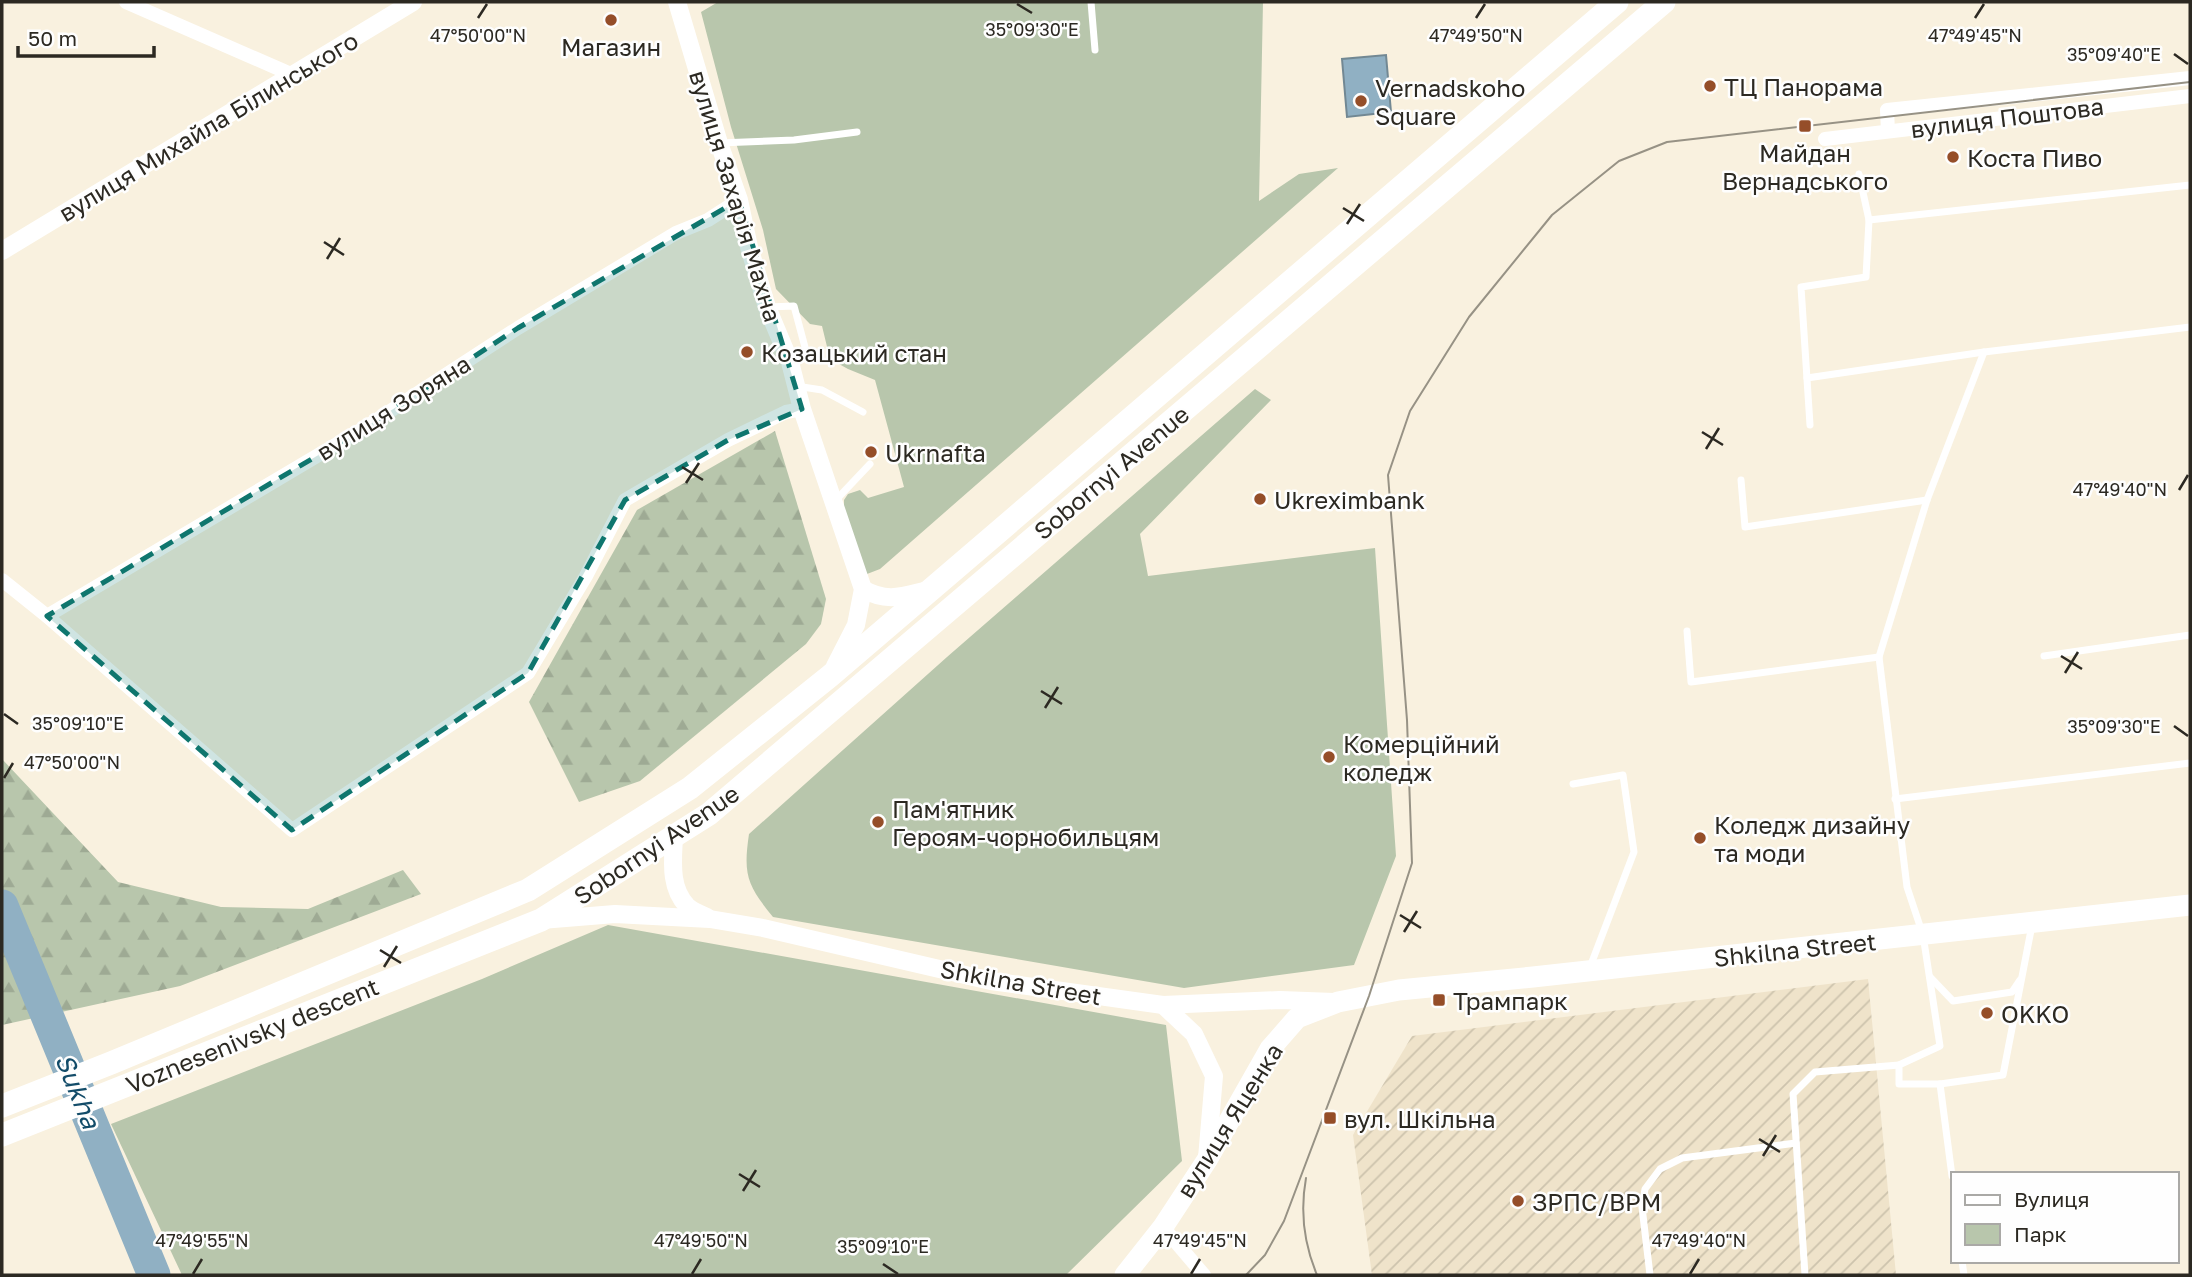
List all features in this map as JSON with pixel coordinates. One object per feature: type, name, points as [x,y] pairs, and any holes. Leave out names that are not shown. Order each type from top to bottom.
[{"type":"main road","name":"Sobornyi Avenue","points":[[528,890],[690,788],[830,676],[1617,2]]},
{"type":"main road","name":"Sobornyi Avenue","points":[[541,920],[709,814],[1664,2]]},
{"type":"main road","name":"Voznesenivsky descent","points":[[2,1106],[528,890]]},
{"type":"main road","name":"Shkilna Street","points":[[1399,990],[2190,905]]},
{"type":"main road","name":"Voznesenivsky descent","points":[[2,1135],[541,920]]},
{"type":"main road","name":"вулиця Яценка","points":[[1125,1275],[1163,1227],[1207,1160],[1270,1049],[1297,1018],[1338,1002],[1399,990]]},
{"type":"street","points":[[126,2],[293,75]]},
{"type":"street","name":"вулиця Михайла Білинського","points":[[2,251],[413,2]]},
{"type":"street","name":"вулиця Захарія Махна","points":[[677,2],[739,200],[748,247],[767,307],[790,362],[802,409],[863,589]]},
{"type":"street","name":"вулиця Поштова","points":[[1888,131],[1887,110],[2190,78]]},
{"type":"street","name":"вулиця Поштова","points":[[1825,139],[2190,96]]},
{"type":"street","name":"вулиця Зоряна","points":[[47,616],[363,428],[517,328],[676,233],[708,220],[739,200]]},
{"type":"street","points":[[2,580],[47,616],[292,830],[528,673],[586,576],[625,500],[728,440],[786,412],[802,409]]},
{"type":"street","points":[[830,676],[856,625],[863,589],[880,597],[897,597],[928,590]]},
{"type":"street","name":"Shkilna Street","points":[[674,836],[673,868],[677,890],[688,907],[710,919]]},
{"type":"street","name":"Shkilna Street","points":[[541,920],[615,914],[710,919],[763,928],[991,981],[1163,1005],[1280,1000],[1338,1002]]},
{"type":"street","points":[[1163,1005],[1194,1034],[1214,1076],[1207,1160]]},
{"type":"street","points":[[1163,1227],[1204,1275]]},
{"type":"lane","points":[[1091,2],[1095,50]]},
{"type":"lane","points":[[719,143],[794,140],[857,132]]},
{"type":"lane","points":[[1810,425],[1801,288],[1866,277],[1869,220],[1859,174]]},
{"type":"lane","points":[[1869,220],[2190,185]]},
{"type":"lane","points":[[767,307],[794,306],[806,351],[790,362]]},
{"type":"lane","points":[[1807,378],[1984,352],[2190,327]]},
{"type":"lane","points":[[1805,1275],[1793,1094],[1815,1072],[1899,1065],[1940,1046],[1923,935],[1907,887],[1879,657],[1927,500],[1984,352]]},
{"type":"lane","points":[[796,386],[822,390],[863,412]]},
{"type":"lane","points":[[835,502],[870,464]]},
{"type":"lane","points":[[1741,480],[1745,527],[1927,500]]},
{"type":"lane","points":[[1687,631],[1691,681],[1879,657]]},
{"type":"lane","points":[[2044,656],[2190,635]]},
{"type":"lane","points":[[1895,799],[2190,763]]},
{"type":"lane","points":[[1573,784],[1623,775],[1634,852],[1588,971]]},
{"type":"lane","points":[[1899,1065],[1899,1084],[1940,1084],[2003,1075],[2033,922]]},
{"type":"lane","points":[[1929,977],[1953,1001],[2012,992],[2022,976]]},
{"type":"lane","points":[[1940,1084],[1951,1172]]},
{"type":"lane","points":[[1650,1275],[1642,1207],[1645,1189],[1660,1169],[1682,1158],[1796,1143]]},
{"type":"highlighted area","points":[[739,200],[802,409],[728,440],[625,500],[528,673],[292,830],[47,616],[364,428],[518,328]]},
{"type":"shaded area","points":[[1868,979],[1896,1275],[1372,1275],[1353,1135],[1412,1036]]},
{"type":"green space","points":[[718,2],[1263,2],[1259,201],[1299,174],[1338,168],[880,569],[867,574],[859,567],[844,513],[844,500],[848,494],[860,490],[868,498],[904,487],[875,380],[830,359],[822,326],[810,324],[776,289],[763,230],[731,127],[701,12]]},
{"type":"green space","points":[[1255,389],[1271,400],[1140,534],[1148,576],[1375,548],[1396,856],[1354,965],[1184,988],[773,917],[757,896],[749,879],[749,834],[947,657]]},
{"type":"green space","points":[[775,431],[826,599],[821,624],[806,644],[640,781],[579,802],[529,702],[637,510]]},
{"type":"green space","points":[[2,759],[118,882],[221,907],[308,909],[403,870],[421,894],[180,986],[2,1025]]},
{"type":"green space","points":[[608,925],[1166,1025],[1182,1161],[1066,1275],[182,1275],[111,1124],[482,979]]},
{"type":"water","points":[[1386,55],[1391,112],[1347,117],[1342,59]]},
{"type":"waterway","name":"Sukha","points":[[2,906],[154,1275]]},
{"type":"tram line","points":[[1246,1275],[1265,1255],[1284,1221],[1369,996],[1412,863],[1407,720],[1388,475],[1410,411],[1469,317],[1552,215],[1619,161],[1667,142],[2190,82]]},
{"type":"tram line","points":[[1306,1178],[1304,1227],[1317,1275]]},
{"type":"place","name":"Магазин","points":[[611,20]]},
{"type":"place","name":"ТЦ Панорама","points":[[1710,86]]},
{"type":"place","name":"Vernadskoho Square","points":[[1361,101]]},
{"type":"place","name":"Майдан Вернадського","points":[[1805,126]]},
{"type":"place","name":"Коста Пиво","points":[[1953,157]]},
{"type":"place","name":"Козацький стан","points":[[747,352]]},
{"type":"place","name":"Ukrnafta","points":[[871,452]]},
{"type":"place","name":"Ukreximbank","points":[[1260,499]]},
{"type":"place","name":"Комерційний коледж","points":[[1329,757]]},
{"type":"place","name":"Пам'ятник Героям-чорнобильцям","points":[[878,822]]},
{"type":"place","name":"Коледж дизайну та моди","points":[[1700,838]]},
{"type":"place","name":"Трампарк","points":[[1439,1000]]},
{"type":"place","name":"OKKO","points":[[1987,1013]]},
{"type":"place","name":"вул. Шкільна","points":[[1330,1118]]},
{"type":"place","name":"ЗРПС/ВРМ","points":[[1518,1201]]}]
